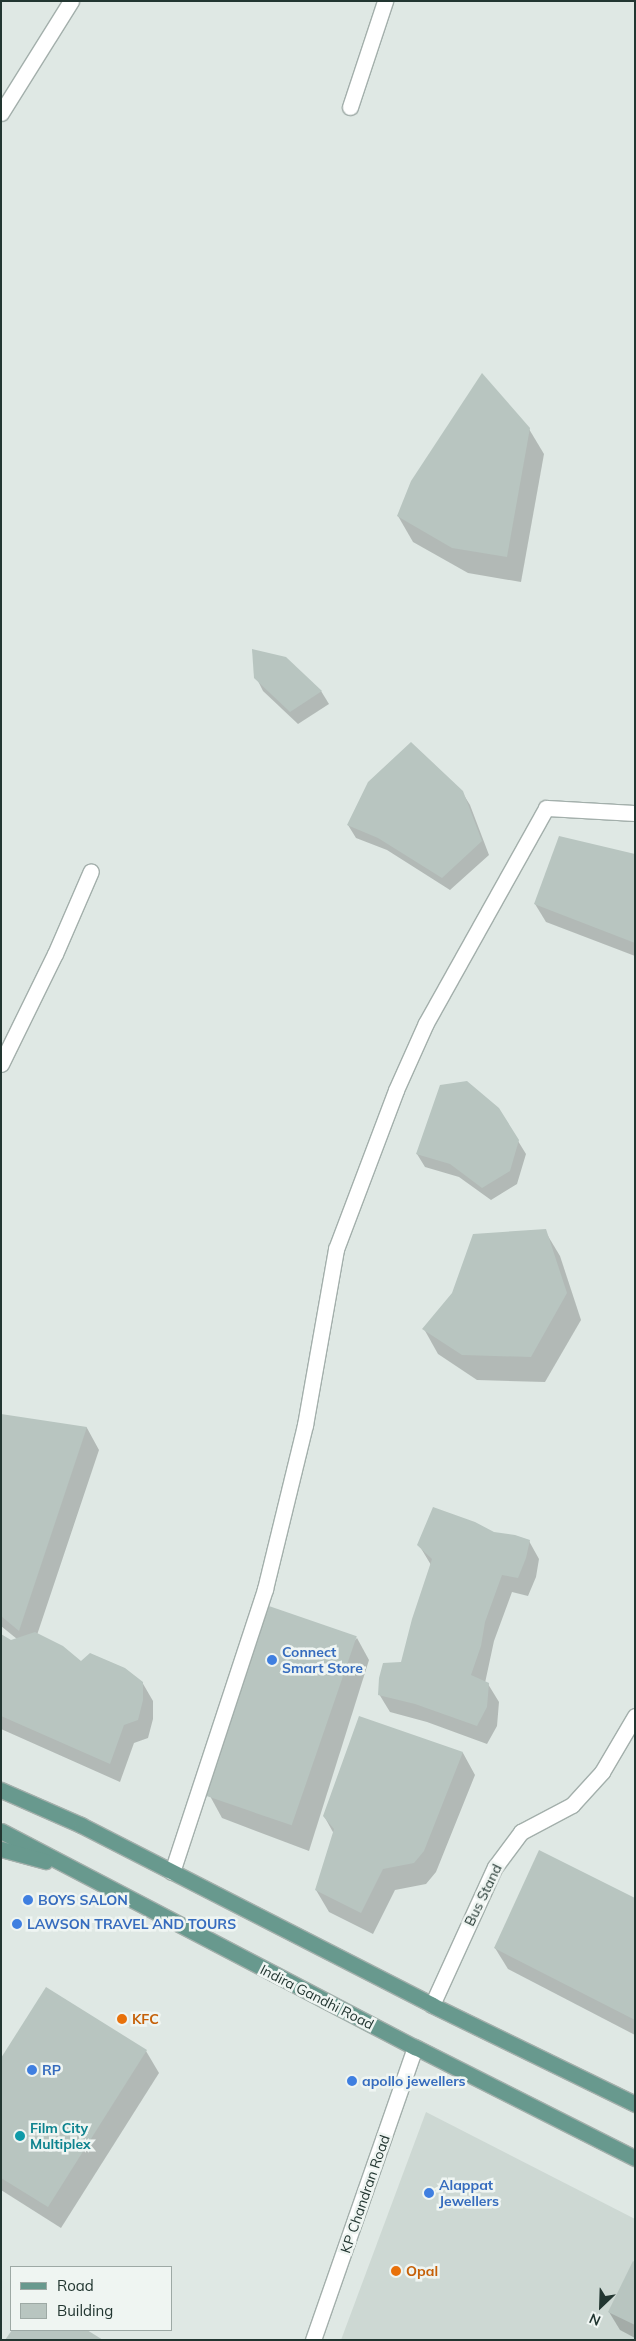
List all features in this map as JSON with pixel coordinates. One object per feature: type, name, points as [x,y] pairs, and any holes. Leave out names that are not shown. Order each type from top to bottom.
[{"type":"main road","points":[[1,1780],[81,1825],[432,2005],[635,2104]]},
{"type":"main road","points":[[1,1790],[81,1825]]},
{"type":"main road","name":"Indira Gandhi Road","points":[[1,1831],[415,2047],[635,2158]]},
{"type":"main road","points":[[1,1849],[70,1868]]},
{"type":"street","points":[[1,113],[71,1]]},
{"type":"street","points":[[350,107],[385,1]]},
{"type":"street","points":[[172,1872],[265,1589],[306,1425],[336,1249],[396,1090],[426,1022],[546,808],[635,813]]},
{"type":"street","points":[[1,1064],[51,962],[91,871]]},
{"type":"street","name":"Bus Stand","points":[[432,2005],[495,1867],[521,1832],[572,1805],[602,1772],[635,1716]]},
{"type":"street","name":"KP Chandran Road","points":[[313,2340],[415,2047]]},
{"type":"shaded area","points":[[426,2112],[635,2219],[635,2340],[341,2340]]},
{"type":"building","points":[[482,373],[530,428],[507,557],[452,548],[397,516],[411,481]]},
{"type":"building","points":[[252,649],[286,657],[322,691],[290,712],[254,678]]},
{"type":"building","points":[[411,742],[463,791],[482,841],[442,878],[378,838],[347,825],[368,782]]},
{"type":"building","points":[[559,836],[635,854],[635,943],[534,904]]},
{"type":"building","points":[[467,1081],[499,1108],[519,1140],[510,1171],[482,1188],[450,1164],[416,1154],[440,1085]]},
{"type":"building","points":[[546,1229],[567,1293],[531,1357],[462,1355],[422,1329],[452,1293],[473,1234]]},
{"type":"building","points":[[1,1414],[87,1427],[19,1631],[1,1616]]},
{"type":"building","points":[[433,1507],[475,1522],[494,1532],[515,1535],[530,1540],[526,1558],[518,1578],[502,1575],[485,1622],[481,1646],[471,1675],[489,1683],[487,1707],[477,1726],[415,1704],[378,1695],[379,1678],[383,1663],[401,1662],[412,1619],[432,1559],[417,1545]]},
{"type":"building","points":[[266,1605],[357,1636],[292,1825],[201,1794]]},
{"type":"building","points":[[35,1632],[63,1646],[81,1661],[90,1653],[125,1668],[143,1682],[143,1700],[138,1720],[124,1725],[110,1764],[1,1716],[1,1634],[11,1640]]},
{"type":"building","points":[[359,1716],[463,1752],[424,1851],[414,1863],[383,1869],[361,1913],[315,1890],[334,1829],[323,1816]]},
{"type":"building","points":[[539,1850],[635,1898],[635,2020],[494,1948]]},
{"type":"building","points":[[46,1987],[147,2050],[48,2207],[1,2178],[1,2058]]},
{"type":"building","points":[[633,2261],[635,2262],[635,2325],[608,2312]]},
{"type":"building","points":[[11,2331],[89,2331],[103,2340],[5,2340]]},
{"type":"place","name":"Connect Smart Store","points":[[272,1660]]},
{"type":"place","name":"BOYS SALON","points":[[28,1900]]},
{"type":"place","name":"LAWSON TRAVEL AND TOURS","points":[[17,1924]]},
{"type":"place","name":"KFC","points":[[122,2019]]},
{"type":"place","name":"RP","points":[[32,2070]]},
{"type":"place","name":"apollo jewellers","points":[[352,2081]]},
{"type":"place","name":"Film City Multiplex","points":[[20,2136]]},
{"type":"place","name":"Alappat Jewellers","points":[[429,2193]]},
{"type":"place","name":"Opal","points":[[396,2271]]}]
